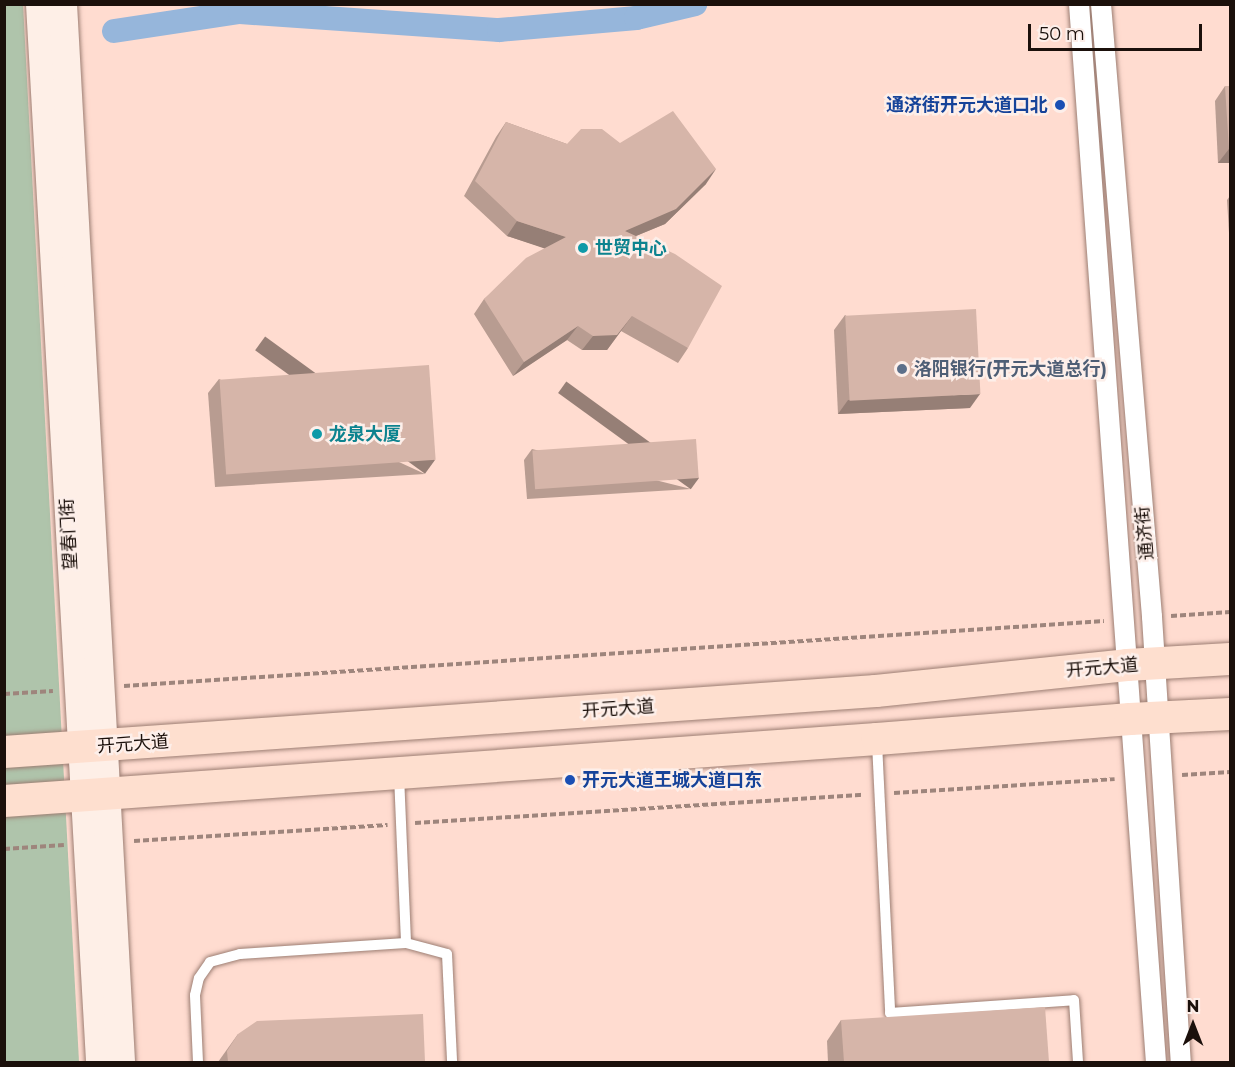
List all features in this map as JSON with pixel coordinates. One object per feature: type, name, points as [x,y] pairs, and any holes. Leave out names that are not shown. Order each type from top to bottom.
[{"type":"main road","name":"开元大道","points":[[4,752],[876,691],[1140,664],[1230,659]]},
{"type":"main road","points":[[4,801],[1144,718],[1230,714]]},
{"type":"street","name":"望春门街","points":[[40,4],[90,688]]},
{"type":"street","name":"望春门街","points":[[63,4],[93,747],[99,843],[122,1062]]},
{"type":"street","name":"通济街","points":[[1079,4],[1125,620],[1140,664],[1144,718],[1161,776],[1181,1062]]},
{"type":"street","name":"通济街","points":[[1101,4],[1152,617],[1140,664],[1144,718],[1135,778],[1156,1062]]},
{"type":"street","name":"望春门街","points":[[99,843],[100,1062]]},
{"type":"lane","points":[[877,739],[890,1013],[1074,1000],[1078,1062]]},
{"type":"lane","points":[[399,772],[406,943]]},
{"type":"lane","points":[[198,1062],[195,995],[199,978],[210,962],[240,954],[406,943],[447,954],[452,1062]]},
{"type":"path","points":[[1152,617],[1230,612]]},
{"type":"path","points":[[4,694],[1125,620]]},
{"type":"path","points":[[1161,776],[1230,772]]},
{"type":"path","points":[[4,849],[1135,778]]},
{"type":"green space","points":[[23,4],[79,1062],[5,1062],[4,5]]},
{"type":"building","points":[[1225,86],[1230,86],[1229,149]]},
{"type":"building","name":"世贸中心","points":[[673,111],[716,169],[676,209],[625,231],[675,254],[722,286],[688,348],[632,316],[617,335],[593,336],[578,326],[524,362],[484,299],[526,258],[566,237],[517,221],[475,181],[506,122],[567,144],[581,129],[602,129],[620,143]]},
{"type":"building","name":"洛阳银行(开元大道总行)","points":[[976,309],[980,394],[850,401],[845,316]]},
{"type":"building","name":"龙泉大厦","points":[[429,365],[436,460],[226,474],[220,380]]},
{"type":"building","points":[[696,439],[699,478],[535,489],[532,450]]},
{"type":"building","points":[[1045,1007],[1049,1062],[844,1062],[841,1020]]},
{"type":"building","points":[[423,1014],[425,1062],[228,1062],[227,1051],[238,1034],[257,1021]]},
{"type":"waterway","points":[[114,31],[240,12],[499,30],[636,18],[695,4]]},
{"type":"place","name":"通济街开元大道口北","points":[[1060,105]]},
{"type":"place","name":"世贸中心","points":[[583,248]]},
{"type":"place","name":"洛阳银行(开元大道总行)","points":[[902,369]]},
{"type":"place","name":"龙泉大厦","points":[[317,434]]},
{"type":"place","name":"开元大道王城大道口东","points":[[570,780]]}]
